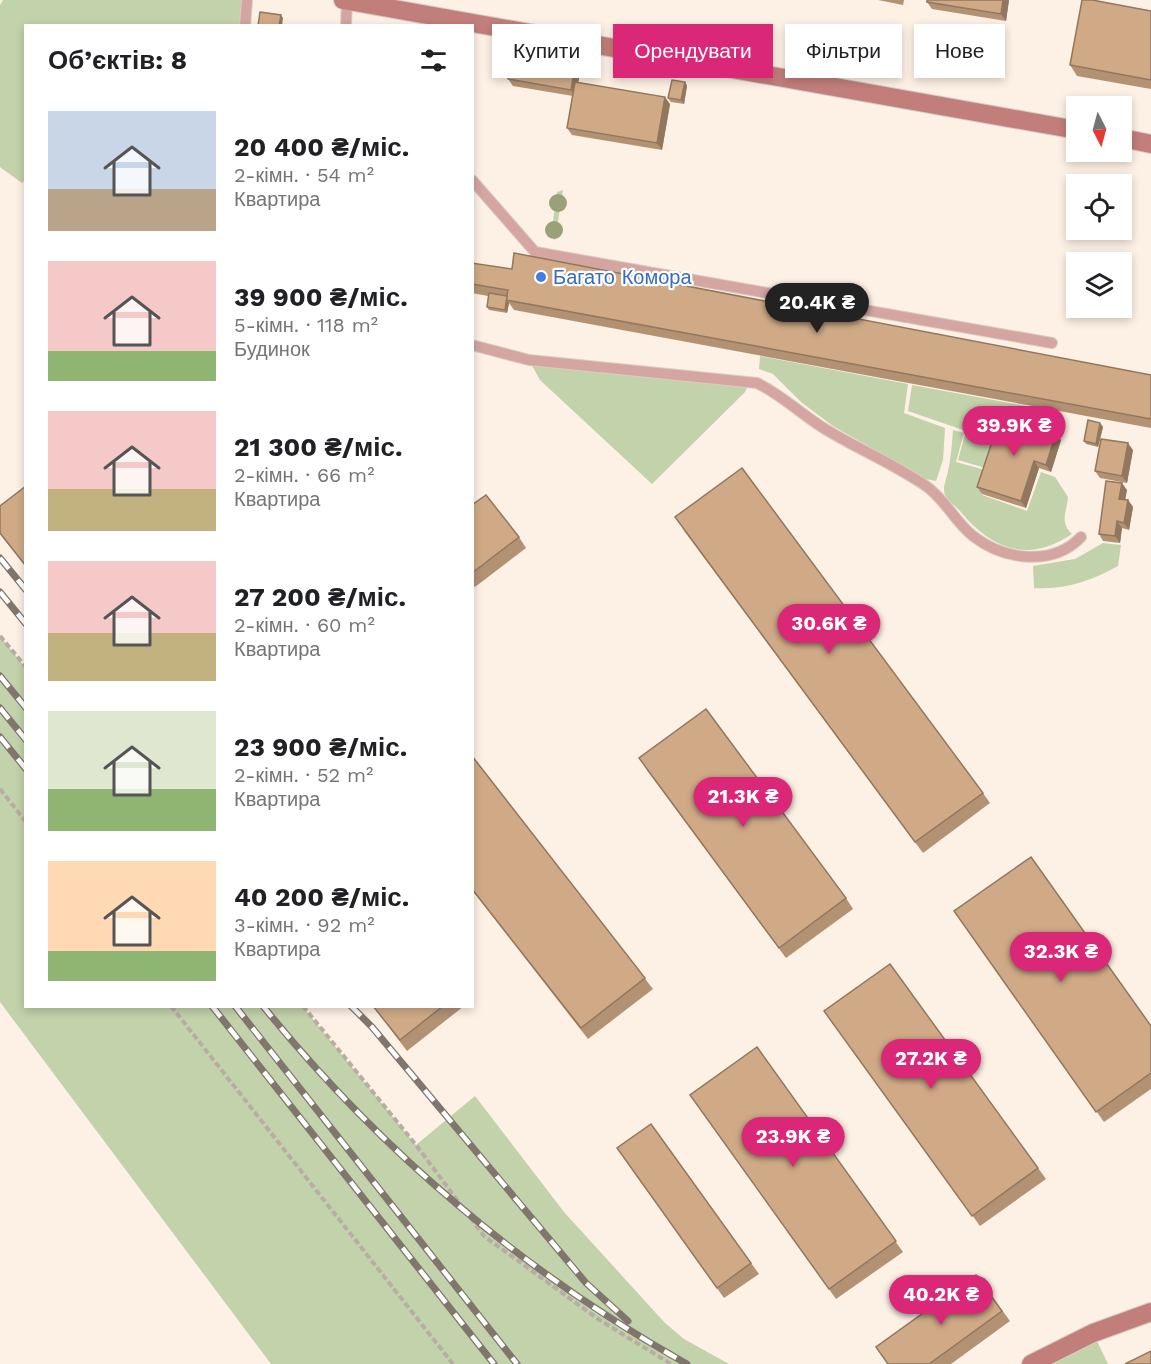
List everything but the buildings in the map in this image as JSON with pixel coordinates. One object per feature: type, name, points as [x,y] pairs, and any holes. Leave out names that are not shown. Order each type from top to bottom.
[{"type":"main road","points":[[345,0],[446,22]]},
{"type":"main road","points":[[474,27],[1066,128]]},
{"type":"main road","points":[[1132,140],[1151,144]]},
{"type":"main road","points":[[1031,1364],[1093,1333],[1151,1312]]},
{"type":"lane","points":[[245,24],[247,0]]},
{"type":"lane","points":[[345,0],[346,24]]},
{"type":"lane","points":[[474,182],[536,252],[1052,343]]},
{"type":"lane","points":[[474,346],[529,360],[757,383],[772,390],[825,429],[927,487],[971,535],[991,547],[1010,555],[1030,558],[1050,555],[1072,547],[1082,537]]},
{"type":"path","points":[[0,636],[24,665]]},
{"type":"path","points":[[0,789],[24,819]]},
{"type":"path","points":[[173,1008],[453,1364]]},
{"type":"path","points":[[305,1008],[416,1146],[484,1236],[598,1319],[671,1364]]},
{"type":"green space","points":[[3,0],[247,0],[245,24],[24,24],[24,181],[22,183],[0,167],[0,5]]},
{"type":"green space","points":[[563,190],[555,240],[551,236],[557,192]]},
{"type":"green space","points":[[760,356],[908,384],[904,413],[945,428],[943,460],[936,481],[926,479],[833,426],[801,402],[773,374],[759,369]]},
{"type":"green space","points":[[529,360],[750,382],[745,392],[652,484],[540,380]]},
{"type":"green space","points":[[912,385],[1032,407],[1026,427],[989,469],[958,460],[966,431],[908,411]]},
{"type":"green space","points":[[953,430],[964,433],[956,462],[989,471],[982,495],[1027,511],[1041,472],[1055,477],[1068,497],[1065,521],[1072,534],[1056,543],[1025,550],[997,543],[984,535],[947,499],[944,493]]},
{"type":"green space","points":[[1103,543],[1121,545],[1118,566],[1078,583],[1056,588],[1034,588],[1033,566],[1075,559]]},
{"type":"green space","points":[[0,636],[24,666],[24,1008],[304,1008],[416,1145],[475,1096],[564,1212],[665,1323],[684,1339],[729,1364],[271,1364],[0,1002]]},
{"type":"green space","points":[[1093,1333],[1108,1364],[1031,1364]]},
{"type":"railway","points":[[0,558],[24,588]]},
{"type":"railway","points":[[0,592],[24,622]]},
{"type":"railway","points":[[0,676],[24,706]]},
{"type":"railway","points":[[0,708],[24,738]]},
{"type":"railway","points":[[0,737],[24,767]]},
{"type":"railway","points":[[214,1008],[494,1364]]},
{"type":"railway","points":[[237,1008],[517,1364]]},
{"type":"railway","points":[[265,1008],[356,1110],[458,1205],[569,1290],[627,1329],[687,1364]]},
{"type":"railway","points":[[353,1008],[372,1027],[586,1283],[628,1321]]},
{"type":"place","name":"Багато Комора","points":[[541,277]]}]
